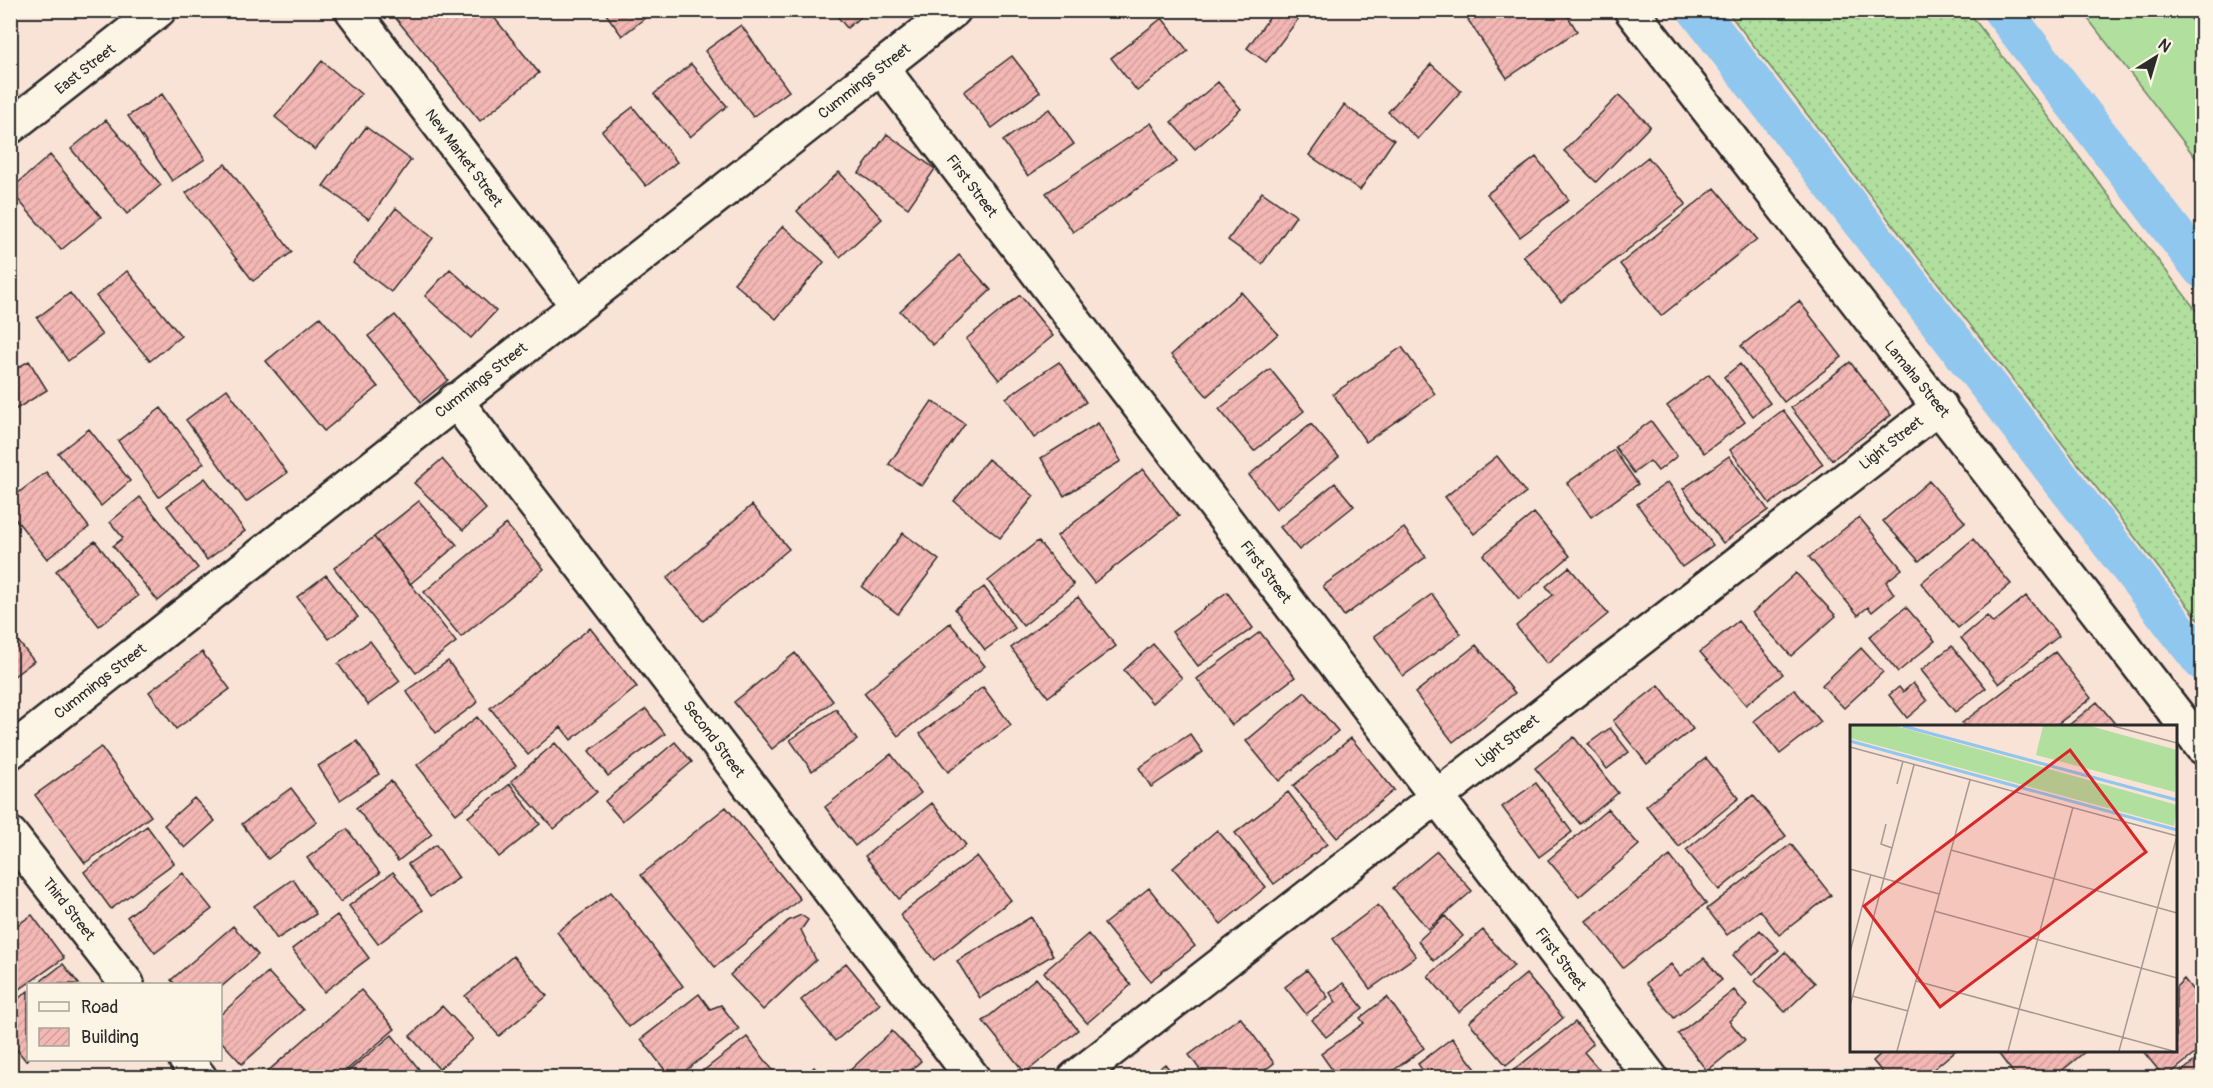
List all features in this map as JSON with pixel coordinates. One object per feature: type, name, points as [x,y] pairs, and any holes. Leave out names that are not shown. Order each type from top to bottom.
[{"type":"street","name":"East Street","points":[[10,127],[159,10]]},
{"type":"street","name":"New Market Street","points":[[352,10],[577,305]]},
{"type":"street","name":"Cummings Street","points":[[10,752],[954,10]]},
{"type":"street","name":"Lamaha Street","points":[[1631,10],[2202,747]]},
{"type":"street","name":"First Street","points":[[881,67],[1651,1077]]},
{"type":"street","name":"Second Street","points":[[455,400],[974,1077]]},
{"type":"street","name":"Light Street","points":[[1075,1077],[1940,406]]},
{"type":"street","name":"Third Street","points":[[10,834],[127,983]]},
{"type":"street","points":[[188,1061],[200,1077]]},
{"type":"green space","points":[[1727,11],[1968,11],[2202,318],[2202,624]]},
{"type":"green space","points":[[2082,11],[2202,11],[2202,166]]},
{"type":"building","points":[[389,10],[488,10],[539,73],[480,121]]},
{"type":"building","points":[[603,10],[655,10],[622,36]]},
{"type":"building","points":[[832,10],[869,10],[847,28]]},
{"type":"building","points":[[1275,10],[1288,10],[1299,18],[1266,62],[1247,48]]},
{"type":"building","points":[[1482,10],[1564,10],[1577,31],[1507,78],[1468,20]]},
{"type":"building","points":[[2185,10],[2202,10],[2202,34]]},
{"type":"building","points":[[1162,18],[1188,51],[1137,91],[1111,58]]},
{"type":"building","points":[[741,25],[789,91],[753,117],[705,51]]},
{"type":"building","points":[[1012,56],[1040,92],[992,128],[964,92]]},
{"type":"building","points":[[322,61],[361,94],[315,150],[275,117]]},
{"type":"building","points":[[691,64],[727,106],[690,137],[654,94]]},
{"type":"building","points":[[1431,64],[1461,91],[1418,139],[1388,112]]},
{"type":"building","points":[[1218,82],[1241,109],[1195,149],[1171,122]]},
{"type":"building","points":[[162,94],[205,159],[172,181],[128,116]]},
{"type":"building","points":[[1619,95],[1650,126],[1596,182],[1564,151]]},
{"type":"building","points":[[1344,105],[1394,140],[1360,190],[1309,155]]},
{"type":"building","points":[[633,107],[677,162],[646,186],[602,131]]},
{"type":"building","points":[[1049,109],[1074,144],[1028,176],[1003,141]]},
{"type":"building","points":[[106,120],[161,185],[127,214],[71,149]]},
{"type":"building","points":[[1151,123],[1177,162],[1073,232],[1046,193]]},
{"type":"building","points":[[366,127],[411,160],[369,219],[323,186]]},
{"type":"building","points":[[887,134],[935,169],[908,208],[859,173]]},
{"type":"building","points":[[50,155],[101,217],[61,250],[10,190]]},
{"type":"building","points":[[1536,157],[1569,200],[1520,237],[1487,194]]},
{"type":"building","points":[[1648,157],[1686,204],[1561,302],[1523,256]]},
{"type":"building","points":[[225,164],[292,252],[253,281],[186,193]]},
{"type":"building","points":[[839,172],[882,219],[840,257],[797,211]]},
{"type":"building","points":[[1715,188],[1757,239],[1661,316],[1620,264]]},
{"type":"building","points":[[1262,192],[1296,216],[1262,264],[1228,240]]},
{"type":"building","points":[[396,208],[433,238],[391,292],[353,263]]},
{"type":"building","points":[[783,226],[824,262],[776,319],[734,283]]},
{"type":"building","points":[[959,255],[991,290],[933,345],[900,311]]},
{"type":"building","points":[[450,269],[496,311],[471,338],[425,296]]},
{"type":"building","points":[[127,271],[181,336],[150,361],[96,296]]},
{"type":"building","points":[[1241,292],[1278,334],[1207,396],[1171,355]]},
{"type":"building","points":[[70,293],[102,335],[68,361],[37,318]]},
{"type":"building","points":[[1020,295],[1053,336],[999,380],[966,339]]},
{"type":"building","points":[[1799,301],[1842,357],[1784,402],[1741,346]]},
{"type":"building","points":[[395,315],[448,380],[421,402],[368,336]]},
{"type":"building","points":[[320,317],[378,387],[324,431],[266,361]]},
{"type":"building","points":[[1402,347],[1435,394],[1366,442],[1333,394]]},
{"type":"building","points":[[29,361],[47,390],[13,411],[10,407],[10,372]]},
{"type":"building","points":[[1059,362],[1086,402],[1034,438],[1006,398]]},
{"type":"building","points":[[1850,362],[1891,415],[1832,460],[1791,408]]},
{"type":"building","points":[[1740,364],[1770,403],[1753,416],[1724,377]]},
{"type":"building","points":[[1270,369],[1304,411],[1254,451],[1219,409]]},
{"type":"building","points":[[1709,374],[1745,422],[1704,453],[1667,406]]},
{"type":"building","points":[[227,389],[287,473],[246,502],[186,420]]},
{"type":"building","points":[[932,401],[965,424],[922,486],[889,464]]},
{"type":"building","points":[[161,408],[204,463],[159,497],[118,441]]},
{"type":"building","points":[[1783,410],[1823,464],[1770,504],[1730,450]]},
{"type":"building","points":[[1651,421],[1677,456],[1658,471],[1650,461],[1634,473],[1615,447]]},
{"type":"building","points":[[1098,423],[1121,461],[1064,496],[1041,458]]},
{"type":"building","points":[[1311,424],[1339,457],[1276,509],[1249,475]]},
{"type":"building","points":[[89,429],[130,481],[101,506],[58,453]]},
{"type":"building","points":[[1614,450],[1638,484],[1591,517],[1567,483]]},
{"type":"building","points":[[1497,456],[1526,493],[1474,534],[1445,497]]},
{"type":"building","points":[[1729,456],[1768,510],[1723,543],[1683,489]]},
{"type":"building","points":[[442,459],[486,509],[463,530],[414,483]]},
{"type":"building","points":[[988,459],[1034,496],[1000,538],[954,501]]},
{"type":"building","points":[[1143,469],[1179,516],[1094,583],[1057,536]]},
{"type":"building","points":[[46,472],[89,527],[47,559],[10,512],[10,499]]},
{"type":"building","points":[[205,478],[245,531],[207,560],[167,506]]},
{"type":"building","points":[[1929,481],[1965,522],[1919,561],[1883,521]]},
{"type":"building","points":[[1668,482],[1713,545],[1682,567],[1637,504]]},
{"type":"building","points":[[1335,483],[1354,506],[1299,550],[1280,527]]},
{"type":"building","points":[[140,497],[198,568],[158,601],[113,546],[123,538],[110,522]]},
{"type":"building","points":[[419,501],[457,545],[410,584],[374,537]]},
{"type":"building","points":[[752,505],[789,549],[703,621],[667,578]]},
{"type":"building","points":[[1534,513],[1570,556],[1519,599],[1483,555]]},
{"type":"building","points":[[1859,517],[1902,569],[1886,582],[1894,594],[1872,612],[1868,607],[1858,615],[1809,557]]},
{"type":"building","points":[[506,524],[544,569],[461,637],[424,592]]},
{"type":"building","points":[[1404,528],[1426,557],[1344,616],[1323,586]]},
{"type":"building","points":[[903,533],[939,560],[898,614],[862,587]]},
{"type":"building","points":[[374,537],[456,642],[416,673],[334,568]]},
{"type":"building","points":[[1973,539],[2011,584],[1958,628],[1921,583]]},
{"type":"building","points":[[95,541],[138,596],[99,626],[56,571]]},
{"type":"building","points":[[1038,541],[1074,585],[1023,626],[988,581]]},
{"type":"building","points":[[1569,567],[1608,614],[1547,664],[1516,626],[1553,595],[1546,586]]},
{"type":"building","points":[[1796,573],[1836,616],[1791,656],[1752,613]]},
{"type":"building","points":[[326,575],[358,617],[329,639],[297,597]]},
{"type":"building","points":[[984,587],[1015,628],[985,650],[955,609]]},
{"type":"building","points":[[1227,592],[1253,628],[1198,666],[1172,632]]},
{"type":"building","points":[[1432,594],[1461,634],[1403,676],[1374,636]]},
{"type":"building","points":[[2026,596],[2059,636],[1999,684],[1961,638],[1987,616],[1993,623]]},
{"type":"building","points":[[1078,597],[1116,646],[1048,697],[1011,648]]},
{"type":"building","points":[[1906,607],[1935,641],[1898,672],[1869,637]]},
{"type":"building","points":[[1738,621],[1783,674],[1746,705],[1700,652]]},
{"type":"building","points":[[950,623],[985,666],[898,736],[864,693]]},
{"type":"building","points":[[590,628],[637,687],[571,740],[561,727],[528,755],[490,708]]},
{"type":"building","points":[[10,631],[34,661],[10,679]]},
{"type":"building","points":[[1260,632],[1295,677],[1232,725],[1197,679]]},
{"type":"building","points":[[370,641],[400,681],[368,705],[338,664]]},
{"type":"building","points":[[1153,644],[1182,678],[1152,703],[1124,670]]},
{"type":"building","points":[[1476,645],[1515,693],[1453,742],[1415,693]]},
{"type":"building","points":[[1952,646],[1986,688],[1955,712],[1921,670]]},
{"type":"building","points":[[1861,648],[1883,672],[1844,708],[1822,685]]},
{"type":"building","points":[[202,652],[230,689],[176,729],[149,692]]},
{"type":"building","points":[[2055,652],[2091,698],[2056,725],[1964,725],[1962,723]]},
{"type":"building","points":[[795,653],[833,701],[772,749],[734,702]]},
{"type":"building","points":[[448,661],[478,702],[436,733],[406,691]]},
{"type":"building","points":[[1913,683],[1927,701],[1907,718],[1889,695],[1899,687],[1903,692]]},
{"type":"building","points":[[1659,685],[1693,729],[1647,764],[1613,721]]},
{"type":"building","points":[[983,687],[1011,725],[948,772],[920,734]]},
{"type":"building","points":[[1794,689],[1821,722],[1780,754],[1754,721]]},
{"type":"building","points":[[1305,692],[1338,731],[1279,781],[1246,741]]},
{"type":"building","points":[[2097,702],[2116,725],[2069,725]]},
{"type":"building","points":[[646,709],[665,734],[608,776],[589,751]]},
{"type":"building","points":[[836,709],[857,740],[812,771],[790,740]]},
{"type":"building","points":[[477,717],[516,766],[456,814],[417,765]]},
{"type":"building","points":[[1610,728],[1629,752],[1607,769],[1588,744]]},
{"type":"building","points":[[1190,734],[1203,752],[1151,787],[1139,768]]},
{"type":"building","points":[[1574,737],[1618,793],[1580,824],[1535,768]]},
{"type":"building","points":[[1351,738],[1394,790],[1337,838],[1293,786]]},
{"type":"building","points":[[357,741],[379,774],[340,800],[318,766]]},
{"type":"building","points":[[675,742],[692,762],[622,821],[605,801]]},
{"type":"building","points":[[555,743],[597,792],[554,829],[511,781]]},
{"type":"building","points":[[101,747],[151,816],[85,863],[35,795]]},
{"type":"building","points":[[891,754],[921,793],[855,846],[825,807]]},
{"type":"building","points":[[1706,758],[1739,798],[1679,847],[1646,806]]},
{"type":"building","points":[[391,781],[432,834],[398,861],[356,808]]},
{"type":"building","points":[[1536,783],[1572,832],[1539,857],[1502,807]]},
{"type":"building","points":[[510,784],[540,824],[499,857],[468,817]]},
{"type":"building","points":[[291,788],[317,822],[268,859],[242,824]]},
{"type":"building","points":[[1288,792],[1327,844],[1274,884],[1235,833]]},
{"type":"building","points":[[1753,795],[1786,836],[1719,890],[1686,850]]},
{"type":"building","points":[[194,798],[215,821],[185,848],[164,825]]},
{"type":"building","points":[[932,803],[966,845],[899,899],[865,856]]},
{"type":"building","points":[[726,807],[800,899],[715,967],[641,875]]},
{"type":"building","points":[[1608,809],[1639,845],[1579,897],[1548,860]]},
{"type":"building","points":[[147,826],[174,863],[111,909],[84,872]]},
{"type":"building","points":[[347,829],[380,873],[340,902],[307,858]]},
{"type":"building","points":[[1217,830],[1266,887],[1221,924],[1173,868]]},
{"type":"building","points":[[1791,844],[1831,895],[1779,935],[1760,910],[1727,935],[1707,909]]},
{"type":"building","points":[[436,845],[459,878],[430,897],[408,864]]},
{"type":"building","points":[[1437,851],[1472,891],[1428,929],[1393,888]]},
{"type":"building","points":[[977,856],[1011,900],[934,960],[900,915]]},
{"type":"building","points":[[1670,856],[1706,903],[1623,968],[1586,921]]},
{"type":"building","points":[[393,872],[423,910],[378,944],[349,906]]},
{"type":"building","points":[[183,873],[212,909],[155,953],[127,917]]},
{"type":"building","points":[[293,879],[316,914],[277,939],[254,906]]},
{"type":"building","points":[[1149,888],[1195,946],[1150,981],[1104,924]]},
{"type":"building","points":[[611,892],[683,986],[629,1027],[557,932]]},
{"type":"building","points":[[1378,905],[1416,956],[1370,989],[1333,939]]},
{"type":"building","points":[[32,915],[64,958],[10,996],[10,930]]},
{"type":"building","points":[[337,915],[369,958],[324,992],[292,949]]},
{"type":"building","points":[[801,915],[808,920],[801,930],[816,960],[763,1010],[730,975],[788,921]]},
{"type":"building","points":[[1445,916],[1463,936],[1434,961],[1418,941]]},
{"type":"building","points":[[1031,917],[1053,955],[980,998],[957,961]]},
{"type":"building","points":[[233,926],[258,955],[222,986],[222,983],[174,983],[171,980]]},
{"type":"building","points":[[1483,930],[1514,966],[1459,1012],[1428,976]]},
{"type":"building","points":[[1760,930],[1779,950],[1752,975],[1733,955]]},
{"type":"building","points":[[1088,934],[1131,985],[1087,1023],[1044,972]]},
{"type":"building","points":[[1785,952],[1815,983],[1785,1012],[1755,981]]},
{"type":"building","points":[[513,956],[547,996],[499,1036],[465,996]]},
{"type":"building","points":[[1704,958],[1722,980],[1674,1018],[1646,983],[1671,964],[1680,976]]},
{"type":"building","points":[[846,963],[880,1004],[835,1041],[801,1000]]},
{"type":"building","points":[[63,964],[78,983],[38,983]]},
{"type":"building","points":[[1307,970],[1328,997],[1306,1014],[1285,987]]},
{"type":"building","points":[[268,972],[303,1010],[242,1064],[222,1042],[222,1013]]},
{"type":"building","points":[[1526,974],[1563,1018],[1506,1065],[1469,1022]]},
{"type":"building","points":[[1036,978],[1078,1030],[1025,1073],[983,1021]]},
{"type":"building","points":[[2184,979],[2199,998],[2202,995],[2202,1048],[2165,1078],[2144,1052],[2177,1052],[2177,986]]},
{"type":"building","points":[[1343,983],[1363,1008],[1326,1037],[1312,1020],[1336,1002],[1330,993]]},
{"type":"building","points":[[361,990],[395,1029],[337,1078],[260,1078]]},
{"type":"building","points":[[1734,990],[1747,1006],[1729,1021],[1745,1040],[1707,1071],[1678,1034]]},
{"type":"building","points":[[27,992],[26,1061],[10,1041],[10,1005]]},
{"type":"building","points":[[699,994],[710,1009],[721,1005],[739,1029],[676,1078],[671,1078],[641,1039]]},
{"type":"building","points":[[1387,997],[1424,1048],[1383,1078],[1338,1078],[1321,1054],[1364,1023],[1360,1018]]},
{"type":"building","points":[[442,1006],[473,1039],[439,1069],[410,1036]]},
{"type":"building","points":[[1240,1017],[1274,1063],[1255,1078],[1206,1078],[1189,1055]]},
{"type":"building","points":[[1575,1022],[1593,1044],[1584,1052],[1601,1072],[1593,1078],[1514,1078],[1510,1073]]},
{"type":"building","points":[[892,1031],[921,1061],[903,1078],[846,1078],[844,1076]]},
{"type":"building","points":[[392,1035],[426,1078],[340,1078]]},
{"type":"building","points":[[747,1037],[779,1078],[694,1078]]},
{"type":"building","points":[[1452,1038],[1481,1078],[1428,1078],[1418,1064]]},
{"type":"building","points":[[1883,1052],[1954,1052],[1923,1078],[1887,1078],[1873,1061]]},
{"type":"building","points":[[2085,1052],[2053,1078],[2017,1078],[1998,1053]]},
{"type":"building","points":[[2202,1055],[2202,1078],[2174,1078]]},
{"type":"building","points":[[1165,1064],[1176,1078],[1147,1078]]},
{"type":"building","points":[[814,1067],[823,1078],[803,1078]]},
{"type":"waterway","points":[[1697,10],[2202,661]]},
{"type":"waterway","points":[[2002,10],[2202,269]]}]
